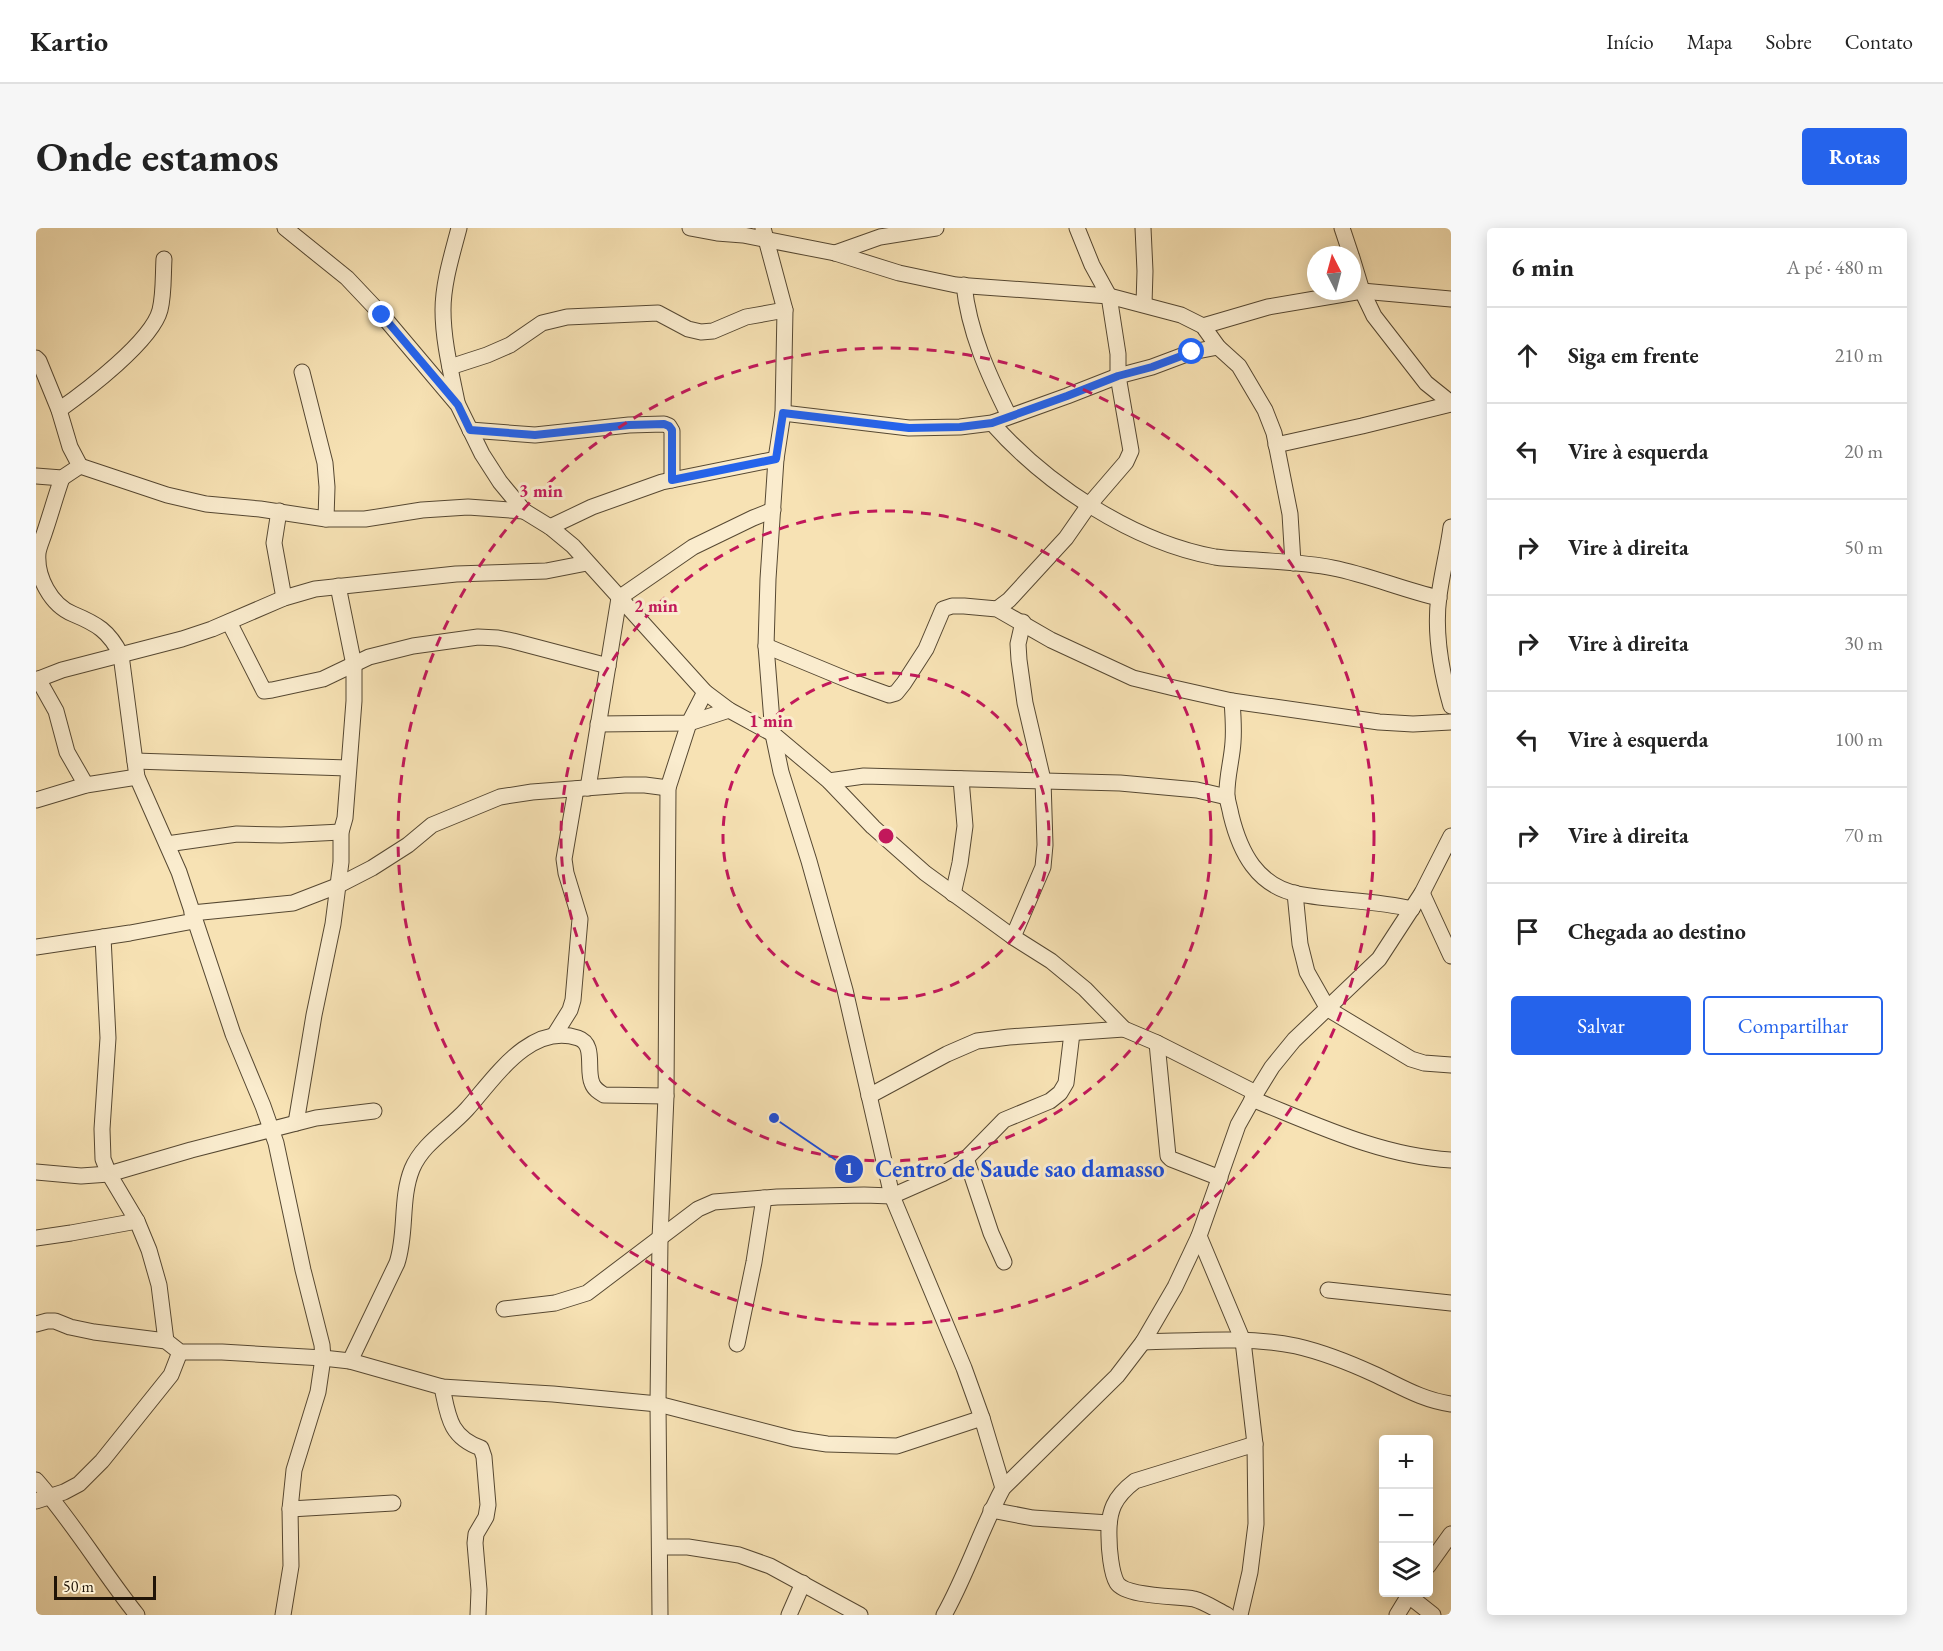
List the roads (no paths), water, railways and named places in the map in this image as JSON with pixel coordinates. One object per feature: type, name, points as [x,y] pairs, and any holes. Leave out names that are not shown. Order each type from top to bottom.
[{"type":"street","points":[[285,228],[347,278],[382,315],[458,405]]},
{"type":"street","points":[[459,228],[448,267],[443,308],[444,333],[458,405],[482,454],[500,482],[524,511],[550,527],[573,546],[705,692],[729,710],[772,734],[829,781],[873,827],[925,873],[1012,937],[1051,961],[1085,989],[1124,1029],[1157,1043],[1254,1096],[1391,1152],[1451,1160]]},
{"type":"street","points":[[690,228],[717,233],[764,234],[899,273],[964,285],[1109,296],[1181,315],[1203,326],[1218,347],[1239,366],[1265,410],[1274,433],[1290,514],[1293,563]]},
{"type":"street","points":[[835,253],[880,237],[936,228]]},
{"type":"street","points":[[997,609],[1009,600],[1066,538],[1089,505],[1126,462],[1131,451],[1118,376],[1118,354],[1109,296],[1092,265],[1077,228]]},
{"type":"street","points":[[1143,228],[1145,271],[1143,304]]},
{"type":"street","points":[[1342,228],[1348,246]]},
{"type":"street","points":[[764,234],[784,310],[783,413],[776,459],[766,646],[772,734],[845,990],[892,1196],[964,1368],[1003,1488]]},
{"type":"street","points":[[59,410],[89,389],[152,326],[160,312],[164,259]]},
{"type":"street","points":[[964,285],[967,310],[985,368],[1009,416]]},
{"type":"street","points":[[1361,288],[1374,316],[1426,384],[1451,404]]},
{"type":"street","points":[[1203,326],[1268,307],[1362,291],[1451,299]]},
{"type":"street","points":[[450,367],[510,345],[542,323],[567,316],[658,314],[701,332],[713,331],[746,317],[784,310]]},
{"type":"street","points":[[783,413],[909,428],[960,427],[992,423],[1118,376],[1152,367],[1192,352],[1218,347]]},
{"type":"street","points":[[36,358],[59,410],[70,447],[81,466],[167,495],[206,504],[279,511],[326,519],[365,519],[422,510],[468,507],[524,511]]},
{"type":"street","points":[[302,372],[325,463],[326,519]]},
{"type":"street","points":[[1276,445],[1451,404]]},
{"type":"street","points":[[992,423],[1014,447],[1052,479],[1089,505],[1149,538],[1182,550],[1218,558],[1334,568],[1438,598]]},
{"type":"street","points":[[470,430],[535,435],[629,425],[664,424],[672,430],[672,480]]},
{"type":"street","points":[[550,527],[592,507],[632,492],[672,480],[776,459]]},
{"type":"street","points":[[36,476],[62,478],[81,466]]},
{"type":"street","points":[[62,478],[38,553],[39,569],[48,593],[57,604],[71,614],[94,623],[106,632],[121,655],[136,769],[179,872],[233,1034],[276,1143],[303,1270],[316,1317],[323,1358],[318,1392],[294,1470],[290,1509],[291,1566],[283,1615]]},
{"type":"street","points":[[555,1034],[570,1010],[573,1000],[580,919],[564,859],[598,724],[619,598],[686,551],[773,510]]},
{"type":"street","points":[[279,511],[274,543],[284,598]]},
{"type":"street","points":[[1451,527],[1438,598],[1440,651],[1451,706]]},
{"type":"street","points":[[86,785],[67,752],[56,711],[37,679],[62,670],[182,639],[284,598],[315,589],[456,574],[546,571],[587,563]]},
{"type":"street","points":[[296,1123],[333,924],[341,832],[345,818],[354,701],[354,665],[338,586]]},
{"type":"street","points":[[766,646],[889,695],[896,693],[926,650],[943,609],[952,606],[997,609],[1051,640],[1134,678],[1232,701],[1379,722],[1413,724],[1451,722]]},
{"type":"street","points":[[229,622],[264,691],[323,679],[369,657],[403,648],[478,637],[513,641],[608,666]]},
{"type":"street","points":[[1012,937],[1043,867],[1045,845],[1043,780],[1025,703],[1019,660],[1018,644],[1023,622]]},
{"type":"street","points":[[660,1615],[658,1404],[660,1239],[666,1096],[668,788],[689,723],[705,692]]},
{"type":"street","points":[[1232,701],[1233,741],[1227,797],[1235,834],[1244,856],[1261,876],[1281,889],[1295,893],[1387,903],[1412,909]]},
{"type":"street","points":[[598,724],[689,723],[729,710]]},
{"type":"street","points":[[36,800],[136,769],[154,760],[191,764],[348,768]]},
{"type":"street","points":[[829,781],[864,776],[1120,783],[1197,790],[1227,797]]},
{"type":"street","points":[[953,894],[965,826],[961,779]]},
{"type":"street","points":[[36,947],[103,937],[193,917],[293,903],[337,886],[372,868],[408,845],[432,825],[500,798],[532,792],[645,785],[668,788]]},
{"type":"street","points":[[167,844],[237,834],[281,835],[341,832]]},
{"type":"street","points":[[944,1615],[958,1591],[991,1510],[1003,1488],[1117,1376],[1143,1342],[1175,1287],[1199,1236],[1238,1125],[1272,1067],[1294,1040],[1379,958],[1422,893],[1451,836]]},
{"type":"street","points":[[1295,893],[1300,944],[1307,972],[1328,1009],[1411,1059],[1424,1063],[1451,1065]]},
{"type":"street","points":[[1422,893],[1451,956]]},
{"type":"street","points":[[103,937],[108,1038],[102,1129],[103,1159],[109,1174],[137,1221],[149,1250],[159,1285],[166,1341]]},
{"type":"street","points":[[868,1096],[946,1054],[977,1041],[1124,1029]]},
{"type":"street","points":[[504,1309],[555,1303],[587,1293],[698,1209],[714,1202],[764,1198],[892,1196],[942,1174],[966,1158],[1004,1120],[1050,1101],[1060,1093],[1066,1083],[1072,1033]]},
{"type":"street","points":[[350,1361],[398,1263],[402,1248],[405,1193],[412,1168],[425,1147],[466,1110],[519,1052],[555,1034],[578,1038],[585,1042],[589,1050],[591,1082],[604,1095],[666,1096]]},
{"type":"street","points":[[1157,1043],[1168,1156],[1220,1178]]},
{"type":"street","points":[[36,1172],[81,1176],[109,1174],[316,1118],[374,1111]]},
{"type":"street","points":[[966,1158],[991,1233],[1004,1262]]},
{"type":"street","points":[[737,1344],[754,1262],[764,1198]]},
{"type":"street","points":[[36,1238],[137,1221]]},
{"type":"street","points":[[1199,1236],[1243,1341],[1255,1444],[1256,1524],[1250,1572],[1240,1615]]},
{"type":"street","points":[[1328,1290],[1451,1303]]},
{"type":"street","points":[[36,1324],[54,1321],[94,1332],[166,1341],[180,1352],[222,1352],[350,1361],[442,1387],[658,1404],[794,1439],[827,1444],[897,1446],[982,1418]]},
{"type":"street","points":[[1143,1342],[1243,1341],[1295,1346],[1373,1374],[1403,1390],[1436,1402],[1451,1404]]},
{"type":"street","points":[[43,1498],[64,1492],[79,1484],[102,1461],[171,1375],[180,1352]]},
{"type":"street","points":[[442,1387],[450,1423],[461,1438],[481,1448],[484,1457],[488,1505],[486,1517],[476,1534],[475,1543],[479,1590],[478,1615]]},
{"type":"street","points":[[1227,1615],[1196,1600],[1136,1592],[1117,1583],[1109,1552],[1108,1523],[1113,1505],[1122,1491],[1135,1481],[1255,1444]]},
{"type":"street","points":[[36,1480],[43,1498],[137,1615]]},
{"type":"street","points":[[290,1509],[393,1503]]},
{"type":"street","points":[[991,1510],[1033,1518],[1108,1523]]},
{"type":"street","points":[[1433,1559],[1451,1534]]},
{"type":"street","points":[[660,1547],[688,1547],[739,1555],[770,1566],[860,1615]]},
{"type":"street","points":[[789,1615],[803,1583]]},
{"type":"street","points":[[1397,1615],[1408,1597]]},
{"type":"street","points":[[1413,1597],[1433,1615]]},
{"type":"place","name":"Centro de Saude sao damasso","points":[[774,1118]]}]
